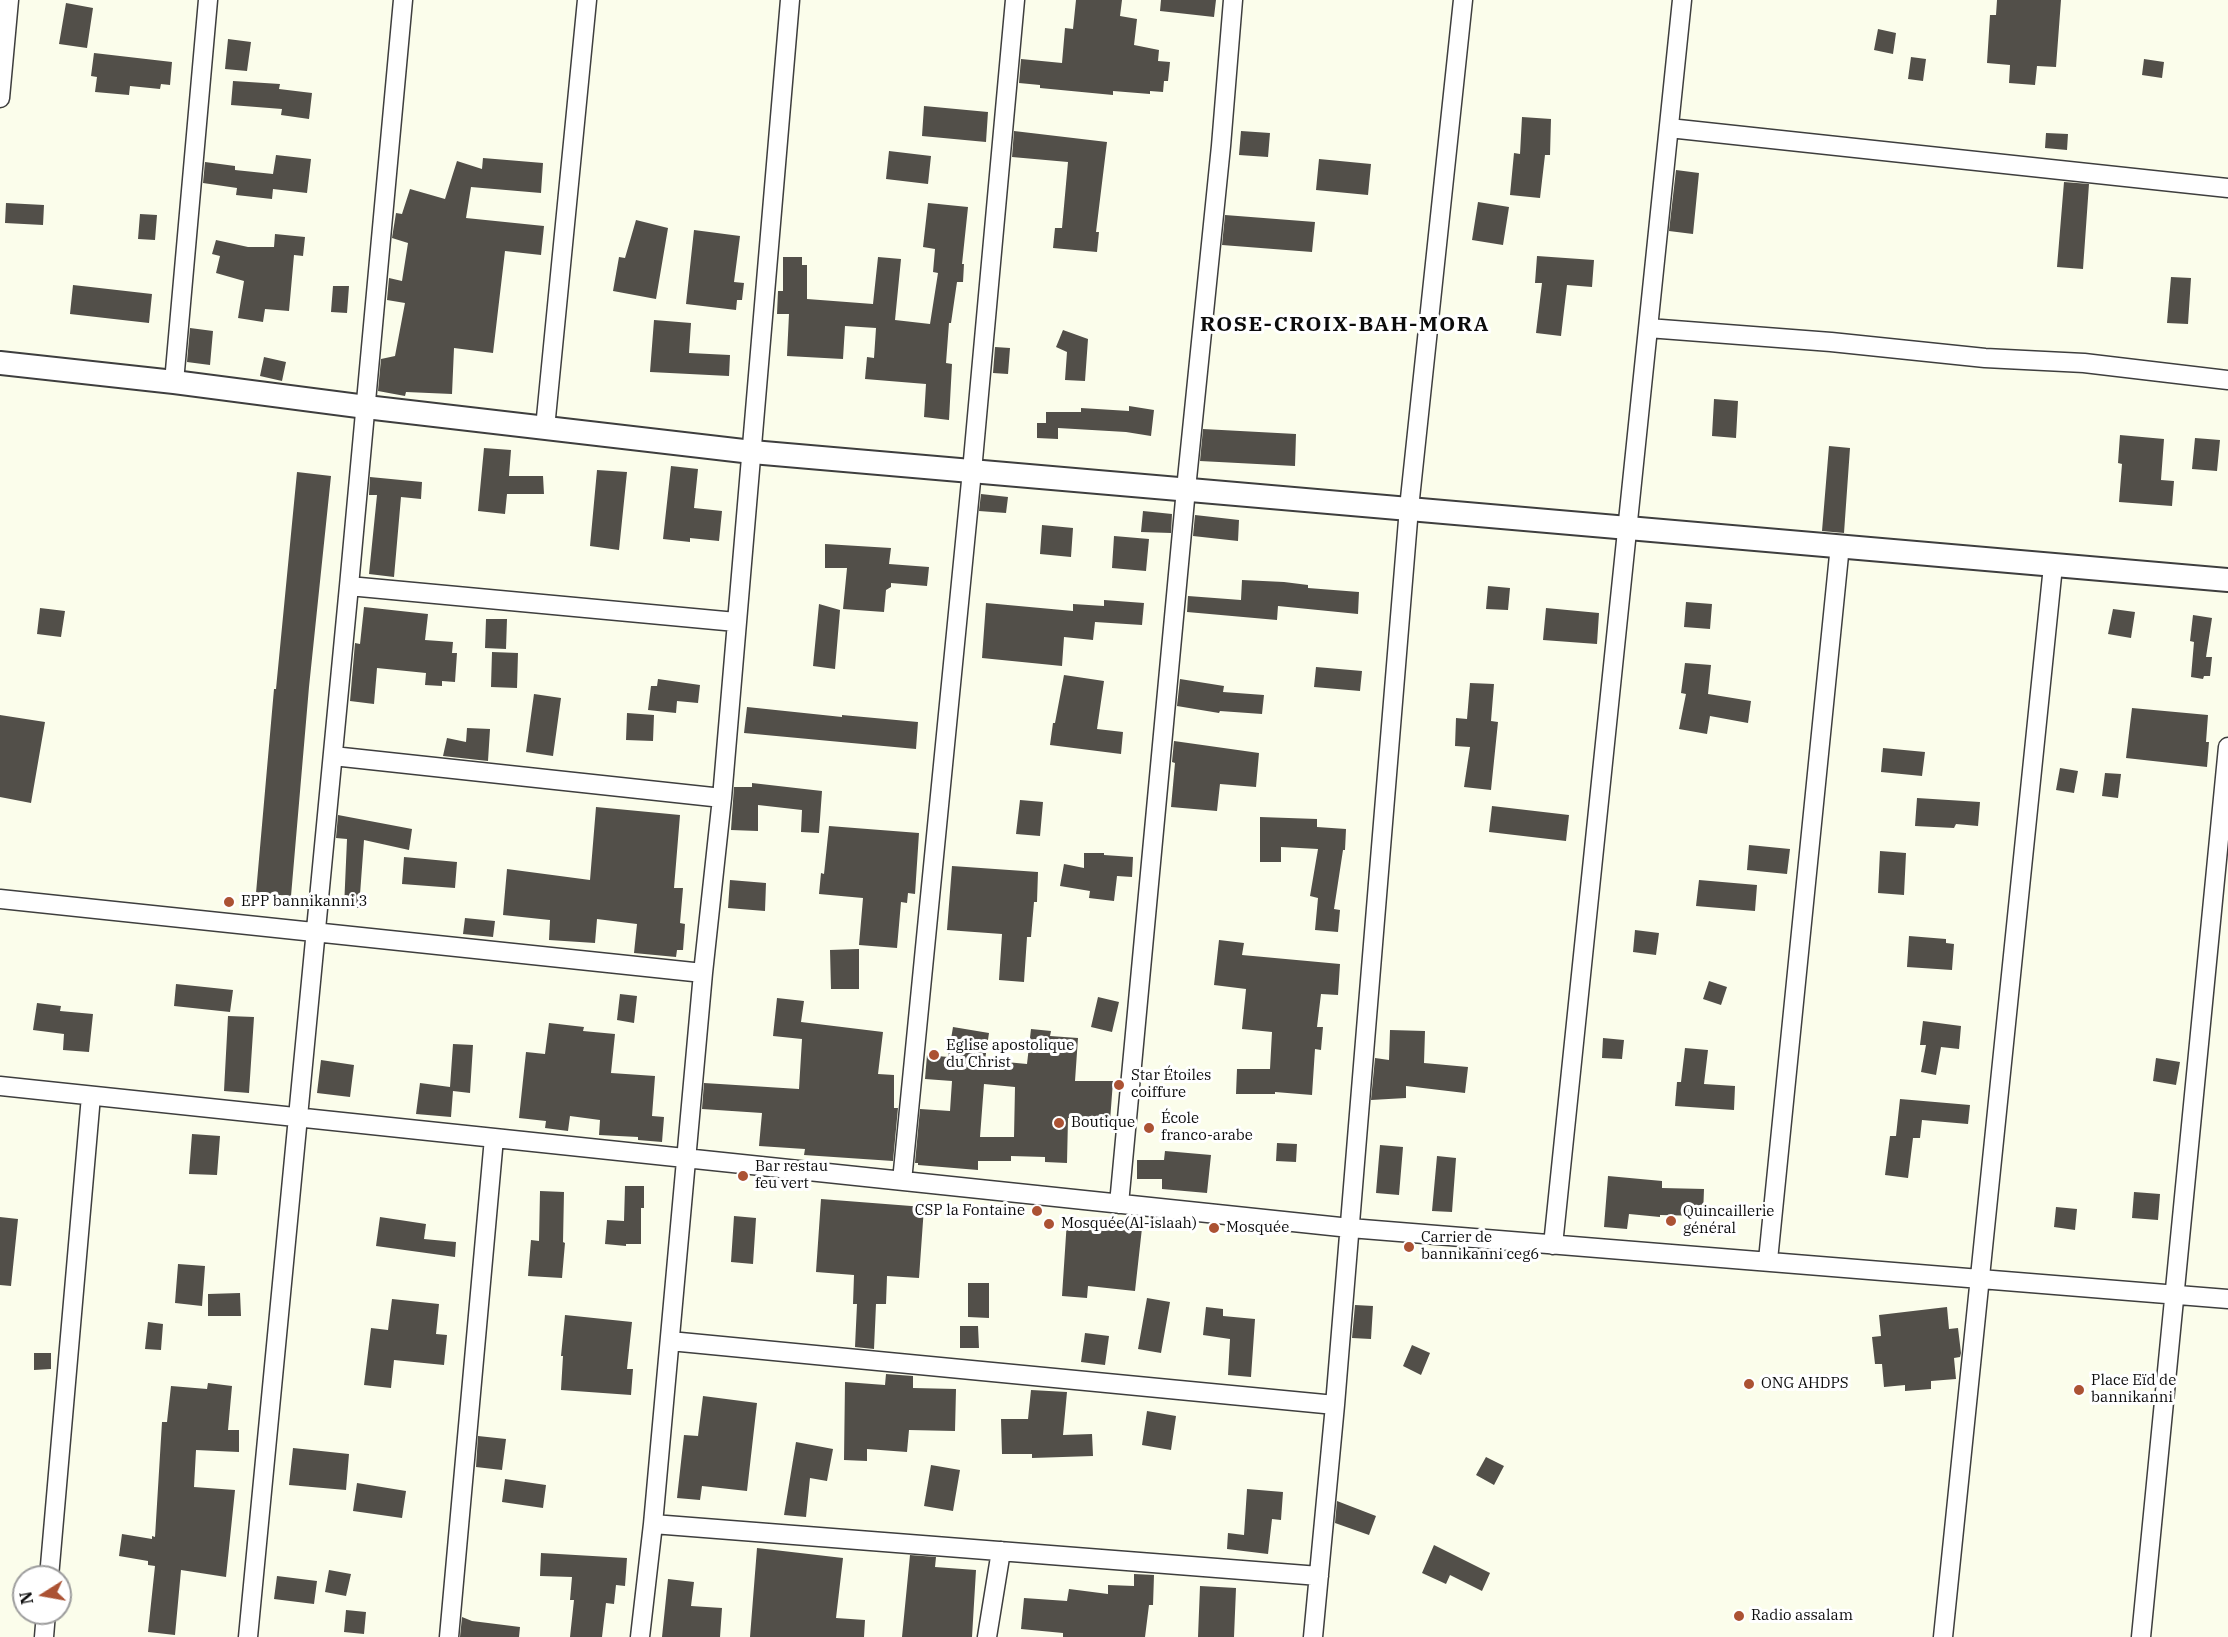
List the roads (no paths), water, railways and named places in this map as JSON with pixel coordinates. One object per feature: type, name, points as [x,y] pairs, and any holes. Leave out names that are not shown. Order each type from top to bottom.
[{"type":"street","points":[[0,98],[9,0]]},
{"type":"street","points":[[174,382],[208,0]]},
{"type":"street","points":[[248,1637],[350,586],[403,0]]},
{"type":"street","points":[[545,428],[587,0]]},
{"type":"street","points":[[640,1637],[654,1524],[703,973],[722,798],[790,0]]},
{"type":"street","points":[[902,1181],[972,471],[1015,0]]},
{"type":"street","points":[[1119,1204],[1186,489],[1221,146],[1233,0]]},
{"type":"street","points":[[1313,1637],[1335,1406],[1409,508],[1463,0]]},
{"type":"street","points":[[1553,1245],[1682,0]]},
{"type":"street","points":[[1669,128],[2228,188]]},
{"type":"street","points":[[1648,328],[1831,342],[1984,358],[2084,363],[2228,380]]},
{"type":"street","points":[[0,363],[752,452],[2228,580]]},
{"type":"street","points":[[1768,1260],[1840,545]]},
{"type":"street","points":[[1943,1637],[2053,566]]},
{"type":"street","points":[[350,586],[736,622]]},
{"type":"street","points":[[2141,1637],[2228,747]]},
{"type":"street","points":[[333,756],[722,798]]},
{"type":"street","points":[[0,899],[703,973]]},
{"type":"street","points":[[0,1086],[1350,1228],[2228,1299]]},
{"type":"street","points":[[50,1565],[92,1096]]},
{"type":"street","points":[[449,1637],[494,1138]]},
{"type":"street","points":[[670,1341],[1335,1406]]},
{"type":"street","points":[[654,1524],[1319,1576]]},
{"type":"street","points":[[987,1637],[1001,1551]]},
{"type":"place","name":"EPP bannikanni 3","points":[[229,902]]},
{"type":"place","name":"Eglise apostolique du Christ","points":[[934,1055]]},
{"type":"place","name":"Star Étoiles coiffure","points":[[1119,1085]]},
{"type":"place","name":"Boutique","points":[[1059,1123]]},
{"type":"place","name":"École franco-arabe","points":[[1149,1128]]},
{"type":"place","name":"Bar restau feu vert","points":[[743,1176]]},
{"type":"place","name":"CSP la Fontaine","points":[[1037,1211]]},
{"type":"place","name":"Quincaillerie général","points":[[1671,1221]]},
{"type":"place","name":"Mosquée(Al-islaah)","points":[[1049,1224]]},
{"type":"place","name":"Mosquée","points":[[1214,1228]]},
{"type":"place","name":"Carrier de bannikanni ceg6","points":[[1409,1247]]},
{"type":"place","name":"ONG AHDPS","points":[[1749,1384]]},
{"type":"place","name":"Place Eïd de bannikanni","points":[[2079,1390]]},
{"type":"place","name":"Radio assalam","points":[[1739,1616]]},
{"type":"district","name":"ROSE-CROIX-BAH-MORA","points":[[1345,325]]}]
